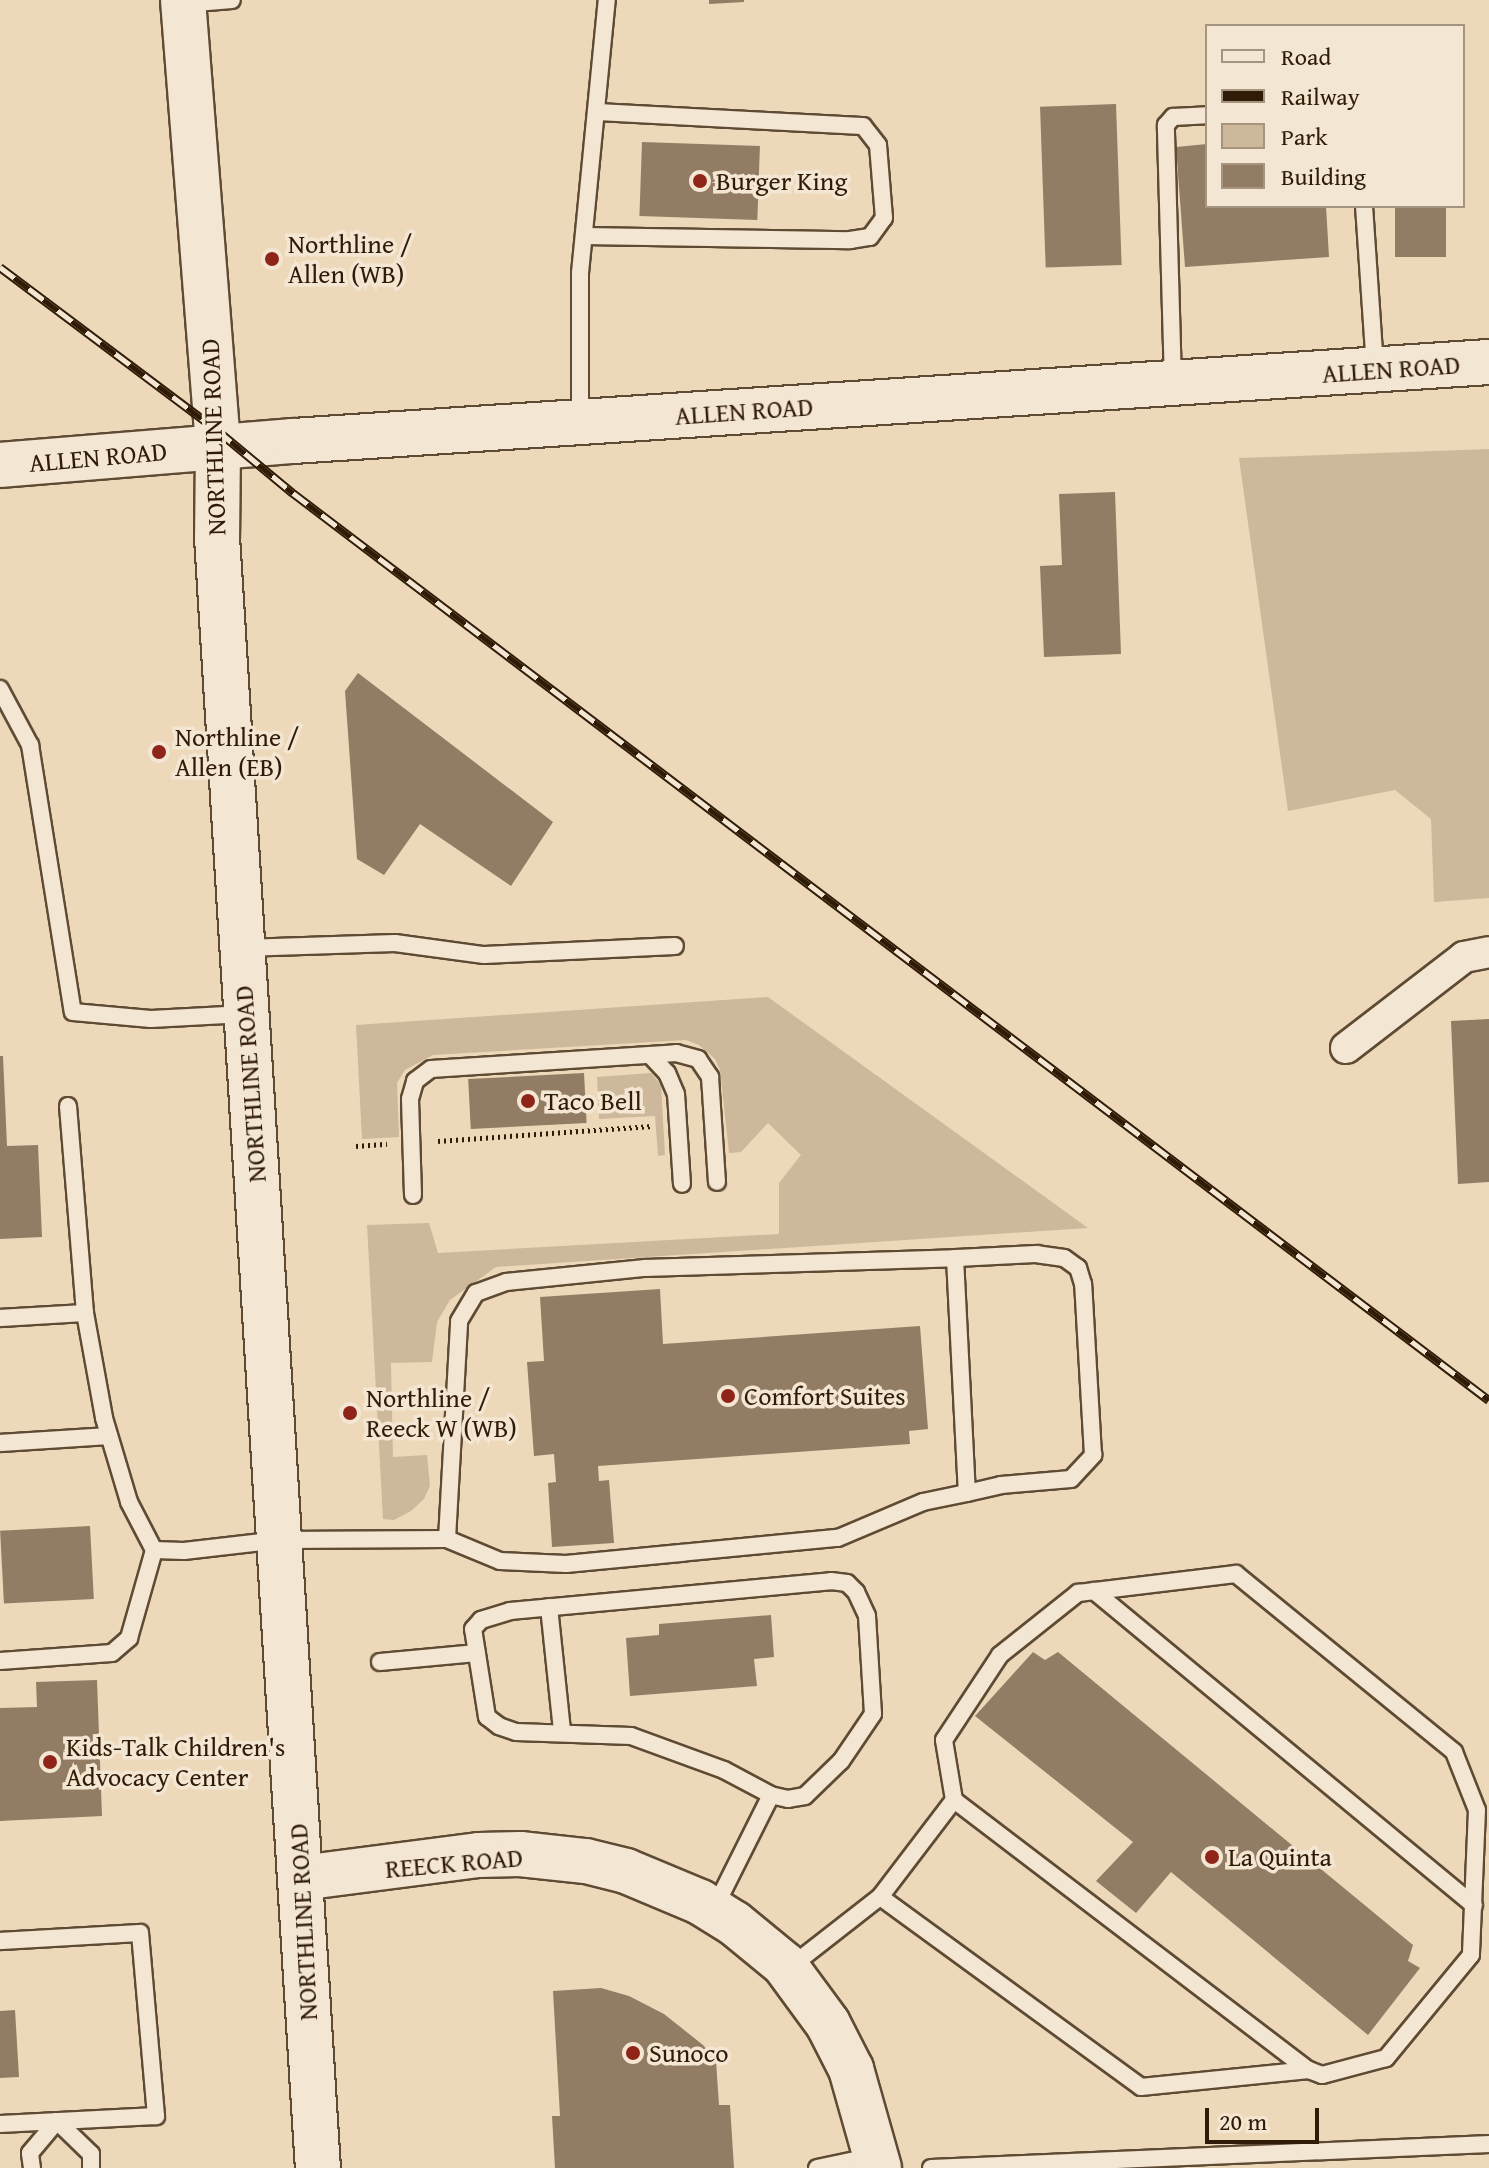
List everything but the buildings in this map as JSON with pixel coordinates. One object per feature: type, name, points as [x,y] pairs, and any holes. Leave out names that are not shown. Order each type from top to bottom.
[{"type":"main road","name":"NORTHLINE ROAD","points":[[183,2],[218,447],[217,537],[318,2168]]},
{"type":"main road","name":"ALLEN ROAD","points":[[0,465],[218,447],[1489,362]]},
{"type":"main road","name":"REECK ROAD","points":[[301,1878],[479,1855],[520,1854],[586,1861],[664,1885],[713,1910],[765,1947],[788,1969],[828,2024],[851,2069],[878,2162]]},
{"type":"street","points":[[1346,1048],[1464,957],[1489,952]]},
{"type":"lane","points":[[183,2],[232,0]]},
{"type":"lane","points":[[580,423],[580,273],[607,0]]},
{"type":"lane","points":[[584,236],[850,240],[870,237],[884,218],[878,145],[863,126],[596,112]]},
{"type":"lane","points":[[1173,383],[1166,125],[1173,117],[1205,115]]},
{"type":"lane","points":[[1364,208],[1375,370]]},
{"type":"lane","points":[[0,689],[30,745],[73,1012],[151,1019],[246,1014]]},
{"type":"lane","points":[[241,948],[395,943],[484,955],[675,946]]},
{"type":"lane","points":[[413,1195],[410,1099],[415,1081],[431,1069],[676,1053],[698,1059],[710,1077],[717,1182]]},
{"type":"lane","points":[[650,1055],[667,1073],[676,1094],[682,1184]]},
{"type":"lane","points":[[0,1661],[112,1653],[129,1638],[154,1550],[129,1502],[109,1436],[85,1313],[68,1106]]},
{"type":"lane","points":[[154,1550],[184,1551],[279,1540],[447,1539],[500,1561],[566,1564],[838,1538],[923,1502],[1001,1485],[1071,1479],[1093,1455],[1083,1284],[1078,1268],[1064,1258],[1037,1254],[645,1268],[506,1282],[476,1293],[459,1321],[447,1539]]},
{"type":"lane","points":[[955,1258],[967,1493]]},
{"type":"lane","points":[[0,1318],[85,1313]]},
{"type":"lane","points":[[0,1443],[109,1436]]},
{"type":"lane","points":[[1236,1574],[1454,1752],[1477,1810],[1471,1955],[1386,2058],[1322,2075],[1309,2070],[954,1800],[944,1740],[1000,1655],[1078,1593],[1236,1574]]},
{"type":"lane","points":[[831,1581],[847,1583],[856,1592],[867,1616],[873,1714],[841,1761],[805,1796],[788,1799],[771,1795],[724,1770],[631,1736],[562,1731],[516,1732],[499,1726],[487,1717],[477,1653],[473,1629],[481,1620],[510,1611],[831,1581]]},
{"type":"lane","points":[[1094,1591],[1474,1905]]},
{"type":"lane","points":[[549,1607],[562,1731]]},
{"type":"lane","points":[[380,1662],[477,1653]]},
{"type":"lane","points":[[713,1910],[771,1795]]},
{"type":"lane","points":[[788,1969],[880,1897],[954,1800]]},
{"type":"lane","points":[[880,1897],[1141,2087],[1309,2070]]},
{"type":"lane","points":[[0,1941],[140,1933],[156,2116],[0,2124]]},
{"type":"lane","points":[[32,2168],[30,2153],[57,2121]]},
{"type":"lane","points":[[57,2121],[91,2154],[91,2168]]},
{"type":"lane","points":[[931,2168],[1489,2144]]},
{"type":"lane","points":[[817,2168],[878,2162]]},
{"type":"path","points":[[437,1141],[652,1126]]},
{"type":"path","points":[[356,1146],[400,1143]]},
{"type":"green space","points":[[1489,449],[1489,898],[1434,902],[1431,819],[1395,790],[1288,811],[1239,458]]},
{"type":"green space","points":[[768,997],[1088,1228],[496,1267],[450,1300],[437,1322],[432,1362],[391,1363],[393,1457],[427,1455],[430,1486],[424,1499],[411,1511],[394,1520],[383,1519],[367,1225],[429,1223],[438,1253],[779,1234],[779,1183],[801,1155],[768,1123],[741,1152],[729,1153],[720,1070],[715,1059],[699,1045],[686,1040],[433,1055],[405,1070],[397,1083],[399,1137],[362,1139],[356,1025]]},
{"type":"green space","points":[[651,1073],[661,1085],[665,1155],[658,1156],[655,1116],[599,1119],[597,1077]]},
{"type":"railway","points":[[0,267],[217,430],[293,493],[1489,1400]]},
{"type":"place","name":"Burger King","points":[[700,181]]},
{"type":"place","name":"Northline / Allen (WB)","points":[[272,259]]},
{"type":"place","name":"Northline / Allen (EB)","points":[[159,752]]},
{"type":"place","name":"Taco Bell","points":[[528,1101]]},
{"type":"place","name":"Comfort Suites","points":[[728,1396]]},
{"type":"place","name":"Northline / Reeck W (WB)","points":[[350,1413]]},
{"type":"place","name":"Kids-Talk Children's Advocacy Center","points":[[50,1762]]},
{"type":"place","name":"La Quinta","points":[[1212,1857]]},
{"type":"place","name":"Sunoco","points":[[633,2053]]}]
